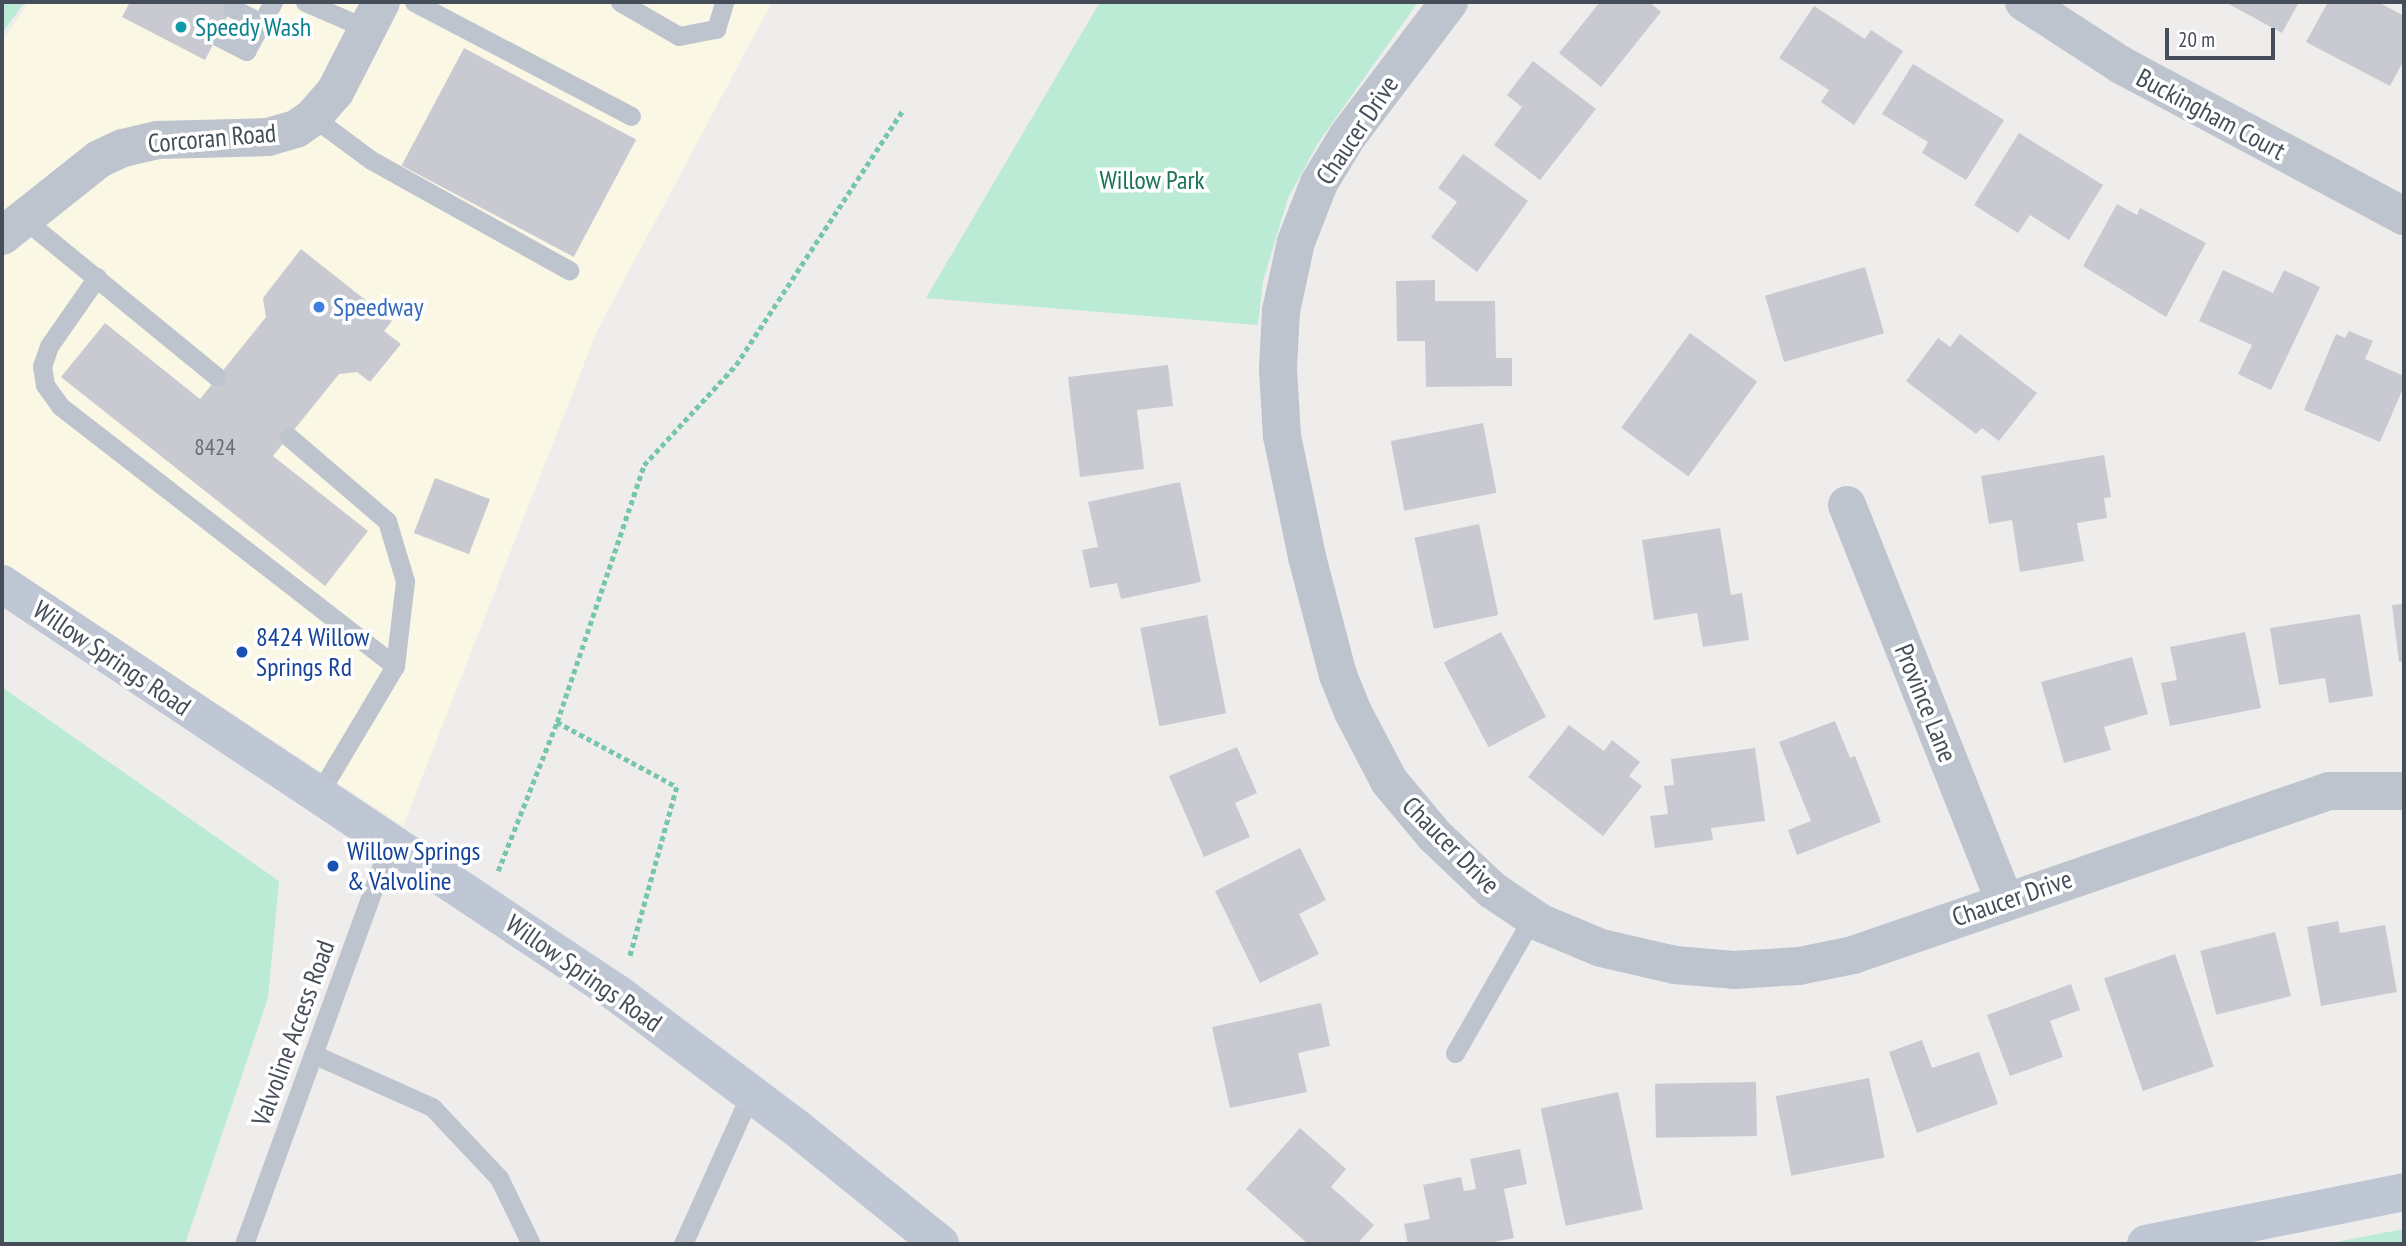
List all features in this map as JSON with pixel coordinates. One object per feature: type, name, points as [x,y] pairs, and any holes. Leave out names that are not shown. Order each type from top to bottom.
[{"type":"main road","name":"Willow Springs Road","points":[[2,584],[318,795],[391,840],[618,994],[940,1244]]},
{"type":"main road","points":[[2146,1244],[2404,1192]]},
{"type":"street","name":"Chaucer Drive","points":[[1449,2],[1347,137],[1319,183],[1296,242],[1281,311],[1278,369],[1282,436],[1338,675],[1368,744],[1388,780],[1435,836],[1492,890],[1533,917],[1601,948],[1675,965],[1734,970],[1799,966],[1853,955],[2004,900],[2329,791],[2404,791]]},
{"type":"street","name":"Buckingham Court","points":[[2024,2],[2121,65],[2404,216]]},
{"type":"street","name":"Corcoran Road","points":[[13,227],[99,159],[123,148],[157,139],[268,137],[313,117],[335,92],[374,16]]},
{"type":"street","name":"Province Lane","points":[[1847,505],[2004,900]]},
{"type":"lane","points":[[217,36],[246,51],[273,2]]},
{"type":"lane","points":[[305,2],[374,16]]},
{"type":"lane","points":[[414,2],[631,116]]},
{"type":"lane","points":[[620,2],[680,36],[716,29],[724,2]]},
{"type":"lane","points":[[232,8],[261,23]]},
{"type":"lane","points":[[313,117],[371,160],[569,270]]},
{"type":"lane","points":[[13,227],[97,277],[217,377]]},
{"type":"lane","points":[[97,277],[49,346],[42,366],[46,385],[60,405],[395,666]]},
{"type":"lane","points":[[289,437],[387,521],[405,581],[395,666],[318,795]]},
{"type":"lane","name":"Valvoline Access Road","points":[[244,1244],[391,840]]},
{"type":"lane","points":[[1455,1053],[1533,917]]},
{"type":"lane","points":[[313,1054],[432,1107],[499,1178],[531,1244]]},
{"type":"lane","points":[[683,1244],[750,1095]]},
{"type":"path","points":[[488,906],[505,844],[556,722],[644,465],[736,365],[902,111]]},
{"type":"path","points":[[556,722],[677,787],[618,994]]},
{"type":"shaded area","points":[[29,2],[772,2],[597,331],[403,826],[2,562],[2,41]]},
{"type":"green space","points":[[2,2],[25,2],[2,33]]},
{"type":"green space","name":"Willow Park","points":[[1100,2],[1418,2],[1318,143],[1288,198],[1263,281],[1258,325],[926,298]]},
{"type":"green space","points":[[2,687],[279,881],[268,998],[185,1244],[2,1244]]},
{"type":"green space","points":[[2404,1229],[2404,1244],[2325,1244]]},
{"type":"building","name":"Speedy Wash","points":[[130,2],[235,2],[205,60],[122,17]]},
{"type":"building","points":[[1600,2],[1649,2],[1661,12],[1601,87],[1559,53]]},
{"type":"building","points":[[2225,2],[2299,2],[2282,33]]},
{"type":"building","points":[[2328,2],[2378,2],[2404,16],[2404,60],[2390,86],[2306,42]]},
{"type":"building","points":[[1814,6],[1865,39],[1871,30],[1903,51],[1854,125],[1821,102],[1829,90],[1779,58]]},
{"type":"building","points":[[464,48],[636,140],[574,257],[402,165]]},
{"type":"building","points":[[1533,61],[1596,109],[1540,180],[1494,145],[1522,107],[1507,95]]},
{"type":"building","points":[[1913,64],[2004,120],[1966,180],[1922,153],[1928,142],[1882,114]]},
{"type":"building","points":[[2019,133],[2103,185],[2069,240],[2030,215],[2018,233],[1974,205]]},
{"type":"building","points":[[1463,154],[1528,201],[1477,272],[1431,237],[1457,202],[1438,188]]},
{"type":"building","points":[[2117,204],[2137,215],[2140,208],[2206,243],[2166,317],[2083,266]]},
{"type":"building","name":"Speedway","points":[[301,249],[392,321],[384,331],[401,344],[370,382],[357,372],[339,374],[273,456],[368,531],[325,586],[61,377],[105,323],[200,399],[266,317],[263,298]]},
{"type":"building","points":[[1865,267],[1884,333],[1784,362],[1765,296]]},
{"type":"building","points":[[2223,270],[2273,293],[2284,270],[2320,287],[2271,390],[2238,374],[2252,345],[2199,321]]},
{"type":"building","points":[[1435,280],[1435,301],[1495,301],[1496,358],[1512,358],[1512,386],[1426,387],[1425,341],[1397,341],[1396,281]]},
{"type":"building","points":[[2349,331],[2373,341],[2365,359],[2404,376],[2404,386],[2380,442],[2304,410],[2336,334],[2345,338]]},
{"type":"building","points":[[1690,333],[1757,382],[1688,476],[1621,428]]},
{"type":"building","points":[[1960,334],[2037,393],[1999,441],[1982,428],[1976,434],[1906,381],[1938,338],[1950,347]]},
{"type":"building","points":[[1168,365],[1173,406],[1137,410],[1144,469],[1080,477],[1068,377]]},
{"type":"building","points":[[1483,423],[1497,493],[1404,511],[1391,441]]},
{"type":"building","points":[[2104,455],[2111,497],[2104,498],[2107,518],[2077,523],[2084,561],[2020,572],[2012,520],[1989,524],[1981,476]]},
{"type":"building","points":[[435,478],[490,499],[469,554],[414,533]]},
{"type":"building","points":[[1180,482],[1201,582],[1121,599],[1117,583],[1090,588],[1082,550],[1098,547],[1088,502]]},
{"type":"building","points":[[1479,524],[1498,615],[1434,629],[1414,538]]},
{"type":"building","points":[[1720,528],[1731,595],[1742,593],[1749,640],[1703,647],[1697,613],[1654,620],[1642,540]]},
{"type":"building","points":[[2404,604],[2404,661],[2399,662],[2392,605]]},
{"type":"building","points":[[2360,614],[2373,696],[2329,703],[2325,678],[2279,685],[2270,628]]},
{"type":"building","points":[[1207,615],[1226,713],[1159,726],[1140,628]]},
{"type":"building","points":[[1501,632],[1546,717],[1489,747],[1444,663]]},
{"type":"building","points":[[2245,632],[2261,708],[2170,726],[2161,683],[2177,680],[2170,647]]},
{"type":"building","points":[[2132,657],[2148,714],[2104,727],[2111,750],[2064,763],[2041,682]]},
{"type":"building","points":[[1835,721],[1850,758],[1855,756],[1881,822],[1797,855],[1788,830],[1811,821],[1779,742]]},
{"type":"building","points":[[1569,725],[1604,751],[1612,740],[1640,762],[1629,776],[1642,786],[1603,836],[1528,777]]},
{"type":"building","points":[[1237,747],[1257,793],[1235,803],[1250,837],[1204,857],[1169,776]]},
{"type":"building","points":[[1755,748],[1765,821],[1711,828],[1713,840],[1655,848],[1650,816],[1668,814],[1664,786],[1674,785],[1671,759]]},
{"type":"building","points":[[1300,848],[1326,900],[1299,914],[1319,954],[1260,983],[1215,891]]},
{"type":"building","points":[[2338,921],[2340,933],[2385,925],[2397,992],[2321,1006],[2307,927]]},
{"type":"building","points":[[2275,932],[2291,996],[2216,1015],[2200,951]]},
{"type":"building","points":[[2175,954],[2214,1067],[2143,1091],[2104,978]]},
{"type":"building","points":[[2071,984],[2080,1010],[2050,1021],[2063,1057],[2010,1076],[1987,1015]]},
{"type":"building","points":[[1321,1003],[1330,1046],[1298,1053],[1307,1092],[1230,1108],[1212,1027]]},
{"type":"building","points":[[1922,1040],[1932,1068],[1979,1052],[1998,1104],[1917,1133],[1889,1052]]},
{"type":"building","points":[[1869,1078],[1884,1158],[1791,1176],[1776,1096]]},
{"type":"building","points":[[1756,1082],[1757,1136],[1656,1138],[1655,1084]]},
{"type":"building","points":[[1618,1092],[1643,1209],[1566,1226],[1541,1108]]},
{"type":"building","points":[[1300,1128],[1346,1169],[1331,1187],[1374,1225],[1357,1244],[1308,1244],[1246,1189]]},
{"type":"building","points":[[1520,1149],[1527,1184],[1504,1189],[1514,1238],[1483,1244],[1408,1244],[1404,1224],[1430,1219],[1423,1185],[1461,1177],[1464,1191],[1476,1189],[1470,1159]]},
{"type":"place","name":"Speedy Wash","points":[[181,27]]},
{"type":"place","name":"Speedway","points":[[319,307]]},
{"type":"place","name":"8424 Willow Springs Rd","points":[[242,652]]},
{"type":"place","name":"Willow Springs & Valvoline","points":[[333,866]]}]
